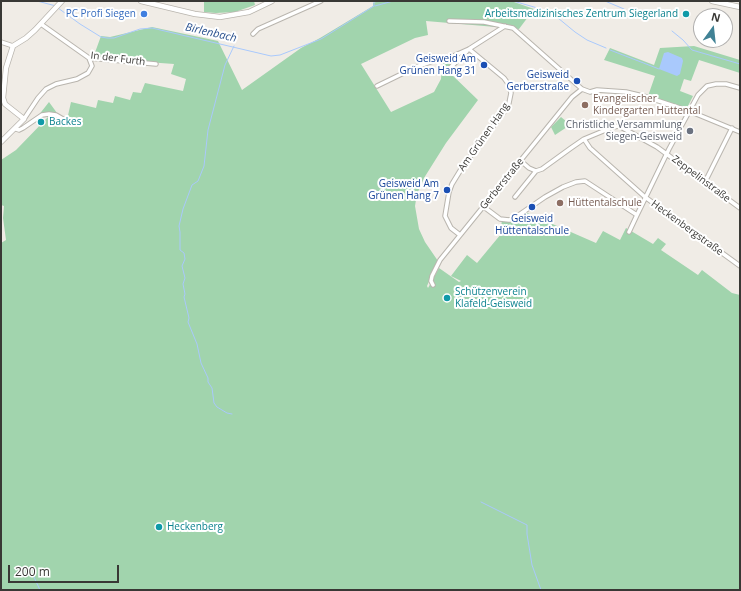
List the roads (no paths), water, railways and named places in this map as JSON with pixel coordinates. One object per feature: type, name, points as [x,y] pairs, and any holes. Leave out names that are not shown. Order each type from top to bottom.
[{"type":"street","points":[[141,1],[195,14],[220,17],[249,12],[272,1]]},
{"type":"street","points":[[253,34],[258,29],[321,1]]},
{"type":"street","points":[[712,1],[740,7]]},
{"type":"street","points":[[24,119],[5,104],[3,98],[6,68],[13,46],[26,38],[58,5]]},
{"type":"street","points":[[449,21],[484,22],[513,28],[582,89],[590,92],[597,90],[626,92],[647,97],[689,111],[740,132]]},
{"type":"street","name":"In der Furth","points":[[41,24],[89,58],[156,64]]},
{"type":"street","points":[[446,72],[470,49],[505,26]]},
{"type":"street","points":[[1,46],[3,42],[13,46]]},
{"type":"street","points":[[377,86],[416,67],[436,60],[451,57],[470,49]]},
{"type":"street","name":"Am Grünen Hang","points":[[460,235],[451,228],[445,216],[449,192],[463,166],[504,112],[509,103],[511,93],[510,85],[504,78],[470,49]]},
{"type":"street","points":[[1,142],[24,119],[46,89],[56,84],[77,79],[88,73],[92,66],[89,58]]},
{"type":"street","points":[[629,232],[667,153],[698,95],[707,86],[716,84],[740,88]]},
{"type":"street","name":"Gerberstraße","points":[[433,285],[431,281],[432,276],[437,266],[460,235],[572,97],[582,89]]},
{"type":"street","points":[[16,128],[19,130],[42,115],[49,114],[56,115],[68,122]]},
{"type":"street","name":"Zeppelinstraße","points":[[515,197],[536,171],[542,169],[584,139],[619,126],[667,153],[740,208]]},
{"type":"street","points":[[705,182],[732,128]]},
{"type":"street","name":"Heckenbergstraße","points":[[584,139],[590,148],[645,197],[740,266]]},
{"type":"street","points":[[521,161],[536,171]]},
{"type":"street","points":[[484,207],[500,219],[513,219],[545,196],[562,187],[576,182],[585,181],[636,215]]},
{"type":"water","points":[[668,52],[682,58],[683,61],[680,74],[677,76],[659,69],[664,53]]},
{"type":"waterway","name":"Birlenbach","points":[[37,1],[56,6]]},
{"type":"waterway","name":"Birlenbach","points":[[58,8],[101,37],[114,38],[140,29],[152,28],[271,56],[280,55],[321,39],[374,6],[374,1]]},
{"type":"waterway","points":[[375,6],[393,1]]},
{"type":"waterway","points":[[513,1],[541,9],[558,18],[587,40],[606,48]]},
{"type":"waterway","name":"Birlenbach","points":[[605,1],[624,9]]},
{"type":"waterway","name":"Birlenbach","points":[[672,31],[692,50],[740,64]]},
{"type":"waterway","points":[[232,414],[227,413],[217,407],[214,403],[212,388],[208,382],[208,378],[201,363],[197,344],[188,322],[189,318],[184,297],[185,294],[183,284],[185,278],[182,266],[185,259],[184,253],[180,250],[179,226],[183,209],[192,185],[198,181],[204,166],[208,130],[225,65],[234,46]]},
{"type":"waterway","points":[[610,50],[659,69]]},
{"type":"waterway","points":[[481,502],[527,525],[532,565],[541,590]]},
{"type":"waterway","points":[[33,575],[40,590]]},
{"type":"place","name":"PC Profi Siegen","points":[[144,14]]},
{"type":"place","name":"Arbeitsmedizinisches Zentrum Siegerland","points":[[686,14]]},
{"type":"place","name":"Geisweid Am Grünen Hang 31","points":[[484,65]]},
{"type":"place","name":"Geisweid Gerberstraße","points":[[577,81]]},
{"type":"place","name":"Evangelischer Kindergarten Hüttental","points":[[585,105]]},
{"type":"place","name":"Backes","points":[[41,122]]},
{"type":"place","name":"Christliche Versammlung Siegen-Geisweid","points":[[690,131]]},
{"type":"place","name":"Geisweid Am Grünen Hang 7","points":[[447,190]]},
{"type":"place","name":"Hüttentalschule","points":[[560,203]]},
{"type":"place","name":"Geisweid Hüttentalschule","points":[[532,207]]},
{"type":"place","name":"Schützenverein Klafeld-Geisweid","points":[[447,298]]},
{"type":"place","name":"Heckenberg","points":[[159,527]]}]
